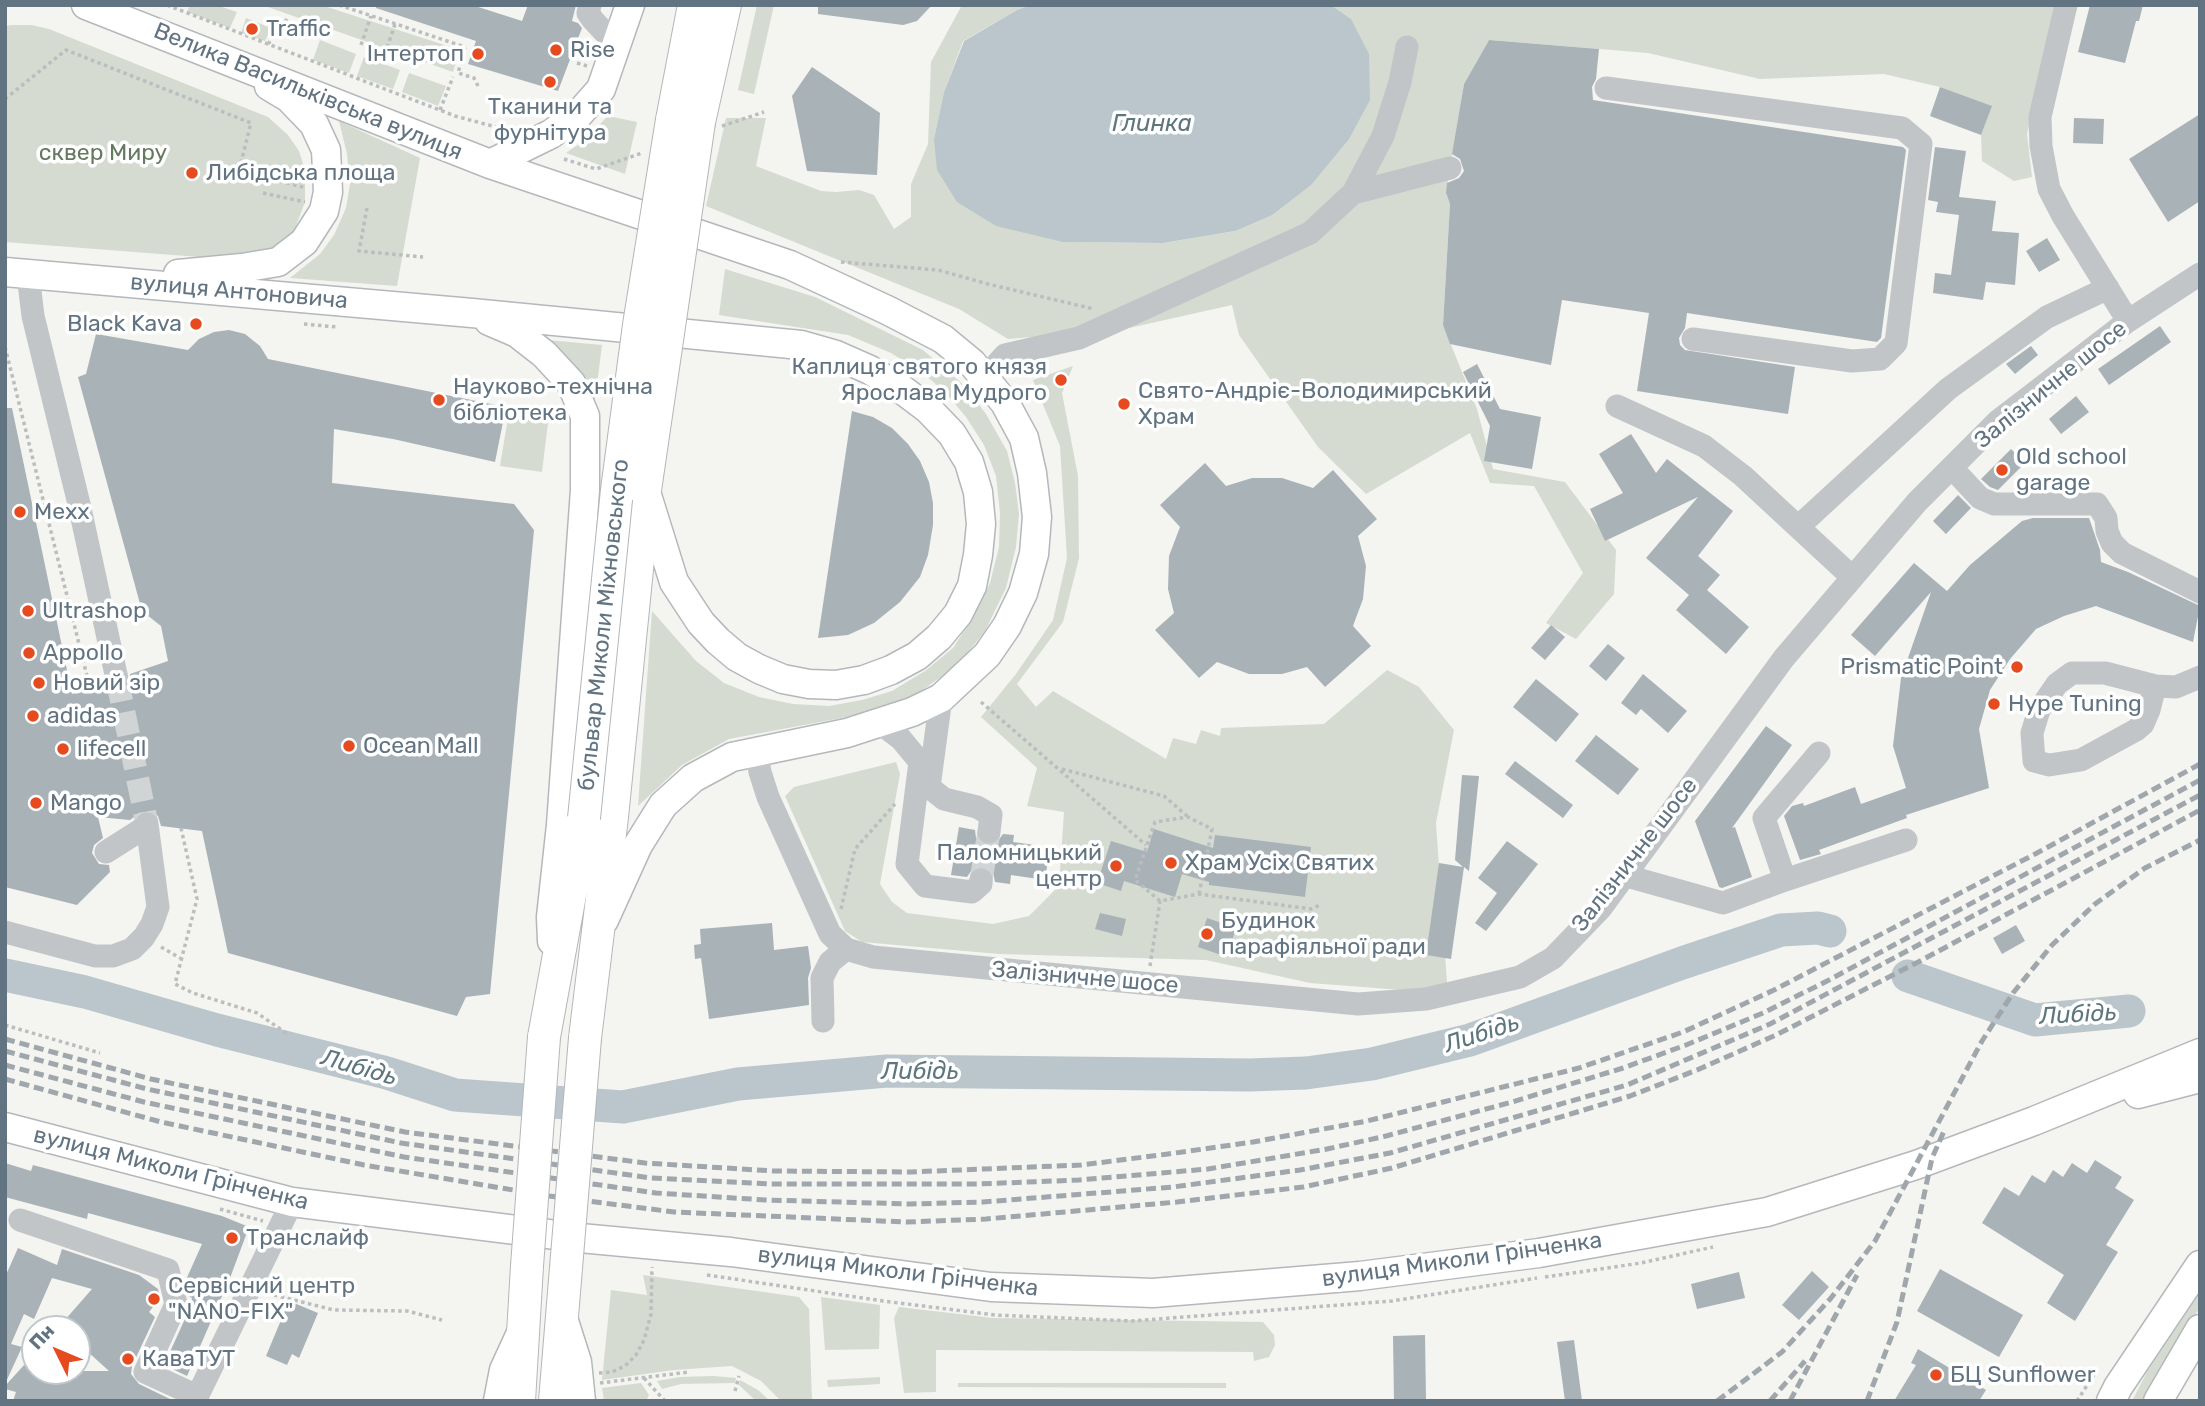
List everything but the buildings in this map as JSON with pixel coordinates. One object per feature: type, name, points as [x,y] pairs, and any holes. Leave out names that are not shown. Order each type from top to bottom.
[{"type":"highway","name":"бульвар Миколи Міхновського","points":[[519,1401],[544,1037],[555,975],[598,818],[645,490],[686,121],[694,5]]},
{"type":"highway","name":"бульвар Миколи Міхновського","points":[[555,1401],[584,1038],[597,937],[598,818],[617,490],[639,325],[686,121],[725,5]]},
{"type":"main road","name":"Велика Васильківська вулиця","points":[[86,5],[490,164],[790,265],[943,339],[985,377],[1005,403],[1024,438],[1032,473],[1037,517],[1034,554],[1023,593],[1007,626],[987,656],[941,698]]},
{"type":"main road","points":[[490,164],[551,134],[579,114],[601,89],[630,5]]},
{"type":"main road","points":[[110,281],[278,262],[304,242],[324,212],[328,192],[326,150],[314,124],[289,97],[209,52]]},
{"type":"main road","name":"вулиця Антоновича","points":[[17,273],[801,345],[836,355],[870,370],[928,409],[952,434],[969,462],[978,492],[981,524],[972,586],[958,614],[939,637],[917,656],[891,670],[863,680],[836,685],[809,684],[771,674],[737,657],[701,623],[674,582],[645,490]]},
{"type":"main road","points":[[472,313],[517,333],[544,354],[571,383],[585,416],[584,503],[561,825],[551,917],[555,975]]},
{"type":"main road","points":[[597,937],[638,845],[663,805],[693,778],[732,757],[814,741],[880,723],[941,698]]},
{"type":"main road","name":"вулиця Миколи Грінченка","points":[[5,1127],[292,1202],[580,1238],[731,1252],[991,1287],[1153,1293],[1360,1276],[1539,1253],[1767,1212],[1916,1165],[2034,1121],[2200,1053]]},
{"type":"main road","name":"вулиця Миколи Грінченка","points":[[2034,1121],[2200,1078]]},
{"type":"main road","points":[[2162,1087],[2200,1099]]},
{"type":"main road","points":[[2111,1401],[2200,1265]]},
{"type":"main road","points":[[561,1311],[589,1392]]},
{"type":"main road","points":[[498,1401],[505,1370],[524,1327]]},
{"type":"main road","points":[[2158,1401],[2200,1329]]},
{"type":"street","points":[[590,5],[588,13],[593,20],[607,35],[619,39]]},
{"type":"street","points":[[2066,5],[2040,117],[2040,146],[2049,189],[2128,321]]},
{"type":"street","points":[[985,377],[1005,355],[1079,338],[1310,233],[1353,193],[1383,136],[1400,82],[1407,47]]},
{"type":"street","points":[[1606,88],[1902,128],[1921,144],[1896,343],[1880,359],[1852,361],[1693,339]]},
{"type":"street","points":[[1353,193],[1450,168]]},
{"type":"street","points":[[17,273],[33,316],[117,678]]},
{"type":"street","name":"Залізничне шосе","points":[[846,949],[873,957],[1358,1004],[1426,999],[1520,977],[1553,958],[1601,908],[1784,658],[1917,502],[1999,421],[2128,321],[2200,274]]},
{"type":"street","points":[[1798,527],[1948,389],[2047,317],[2108,288]]},
{"type":"street","points":[[1617,407],[1704,446],[1743,476],[1852,577]]},
{"type":"street","points":[[1952,468],[1980,498],[1994,504],[2097,504],[2106,518],[2112,543],[2122,553],[2200,592]]},
{"type":"street","points":[[2155,686],[2150,710],[2143,724],[2136,730],[2081,760],[2049,765],[2034,761],[2032,733],[2039,710],[2057,684],[2072,673],[2105,673],[2155,686],[2176,687],[2200,677]]},
{"type":"street","points":[[941,698],[929,787],[944,799],[977,807],[991,815],[989,832]]},
{"type":"street","points":[[880,723],[901,739],[920,762],[907,864],[925,886],[972,892],[981,884],[981,880]]},
{"type":"street","points":[[757,753],[768,797],[824,921],[830,934],[846,949],[830,962],[822,978],[823,1021]]},
{"type":"street","points":[[1785,880],[1764,818],[1819,753]]},
{"type":"street","points":[[5,932],[95,956],[113,956],[132,949],[144,937],[156,916],[158,896],[147,825],[106,852]]},
{"type":"street","points":[[1623,875],[1723,903],[1906,840]]},
{"type":"street","points":[[20,1220],[168,1270],[176,1304],[145,1372],[196,1398],[292,1202]]},
{"type":"path","points":[[167,5],[440,110],[496,127]]},
{"type":"path","points":[[339,5],[465,47],[457,73],[474,78],[478,86]]},
{"type":"path","points":[[361,45],[370,16]]},
{"type":"path","points":[[268,44],[287,19]]},
{"type":"path","points":[[385,54],[395,24]]},
{"type":"path","points":[[5,99],[66,50],[251,122],[238,172],[306,188]]},
{"type":"path","points":[[440,110],[453,77]]},
{"type":"path","points":[[564,159],[596,169]]},
{"type":"path","points":[[263,193],[305,202]]},
{"type":"path","points":[[367,208],[359,251],[423,257]]},
{"type":"path","points":[[836,262],[938,270],[1125,316]]},
{"type":"path","points":[[304,324],[337,327]]},
{"type":"path","points":[[5,347],[90,688]]},
{"type":"path","points":[[981,702],[1146,845]]},
{"type":"path","points":[[1060,769],[1164,796],[1188,817],[1212,829],[1199,894]]},
{"type":"path","points":[[840,912],[855,849],[919,777]]},
{"type":"path","points":[[1160,901],[1135,880],[1146,845],[1155,822],[1188,817]]},
{"type":"path","points":[[180,828],[197,899],[175,984],[193,993],[257,1013],[289,1035]]},
{"type":"path","points":[[1160,901],[1199,894],[1311,909],[1320,905]]},
{"type":"path","points":[[1149,971],[1160,901]]},
{"type":"path","points":[[5,1025],[100,1053]]},
{"type":"path","points":[[599,1373],[611,1372],[625,1366],[645,1340],[651,1314],[652,1267]]},
{"type":"path","points":[[274,1295],[334,1310],[407,1311],[442,1320]]},
{"type":"path","points":[[2077,1401],[2097,1370]]},
{"type":"path","points":[[589,1392],[644,1378],[689,1372]]},
{"type":"path","points":[[735,1391],[739,1376]]},
{"type":"path","points":[[644,1378],[664,1400]]},
{"type":"green space","points":[[190,5],[216,5],[237,12],[230,28],[187,12]]},
{"type":"green space","points":[[262,5],[321,5],[460,50],[453,72]]},
{"type":"green space","points":[[757,5],[774,5],[754,94],[738,90]]},
{"type":"green space","points":[[962,5],[1031,5],[1017,10],[963,41],[944,92],[934,139],[1063,242],[1163,243],[1235,231],[1351,19],[1331,5],[2061,5],[2027,134],[2032,177],[2014,181],[1982,161],[1981,135],[1991,106],[1940,87],[1884,74],[1760,79],[1648,53],[1489,40],[1464,84],[1446,193],[1450,204],[1443,325],[1477,409],[1493,469],[1565,482],[1616,550],[1614,594],[1576,639],[1546,623],[1583,573],[1534,486],[1490,483],[1470,433],[1366,494],[1318,447],[1239,335],[1232,305],[1120,330],[1008,339],[959,309],[706,206],[726,118],[766,118],[756,166],[821,191],[859,190],[874,195],[894,229],[911,217],[911,184],[928,144],[931,62]]},
{"type":"green space","points":[[246,18],[271,28],[265,41],[241,33]]},
{"type":"green space","name":"сквер Миру","points":[[5,26],[49,29],[268,117],[288,135],[299,151],[305,170],[305,202],[294,231],[274,251],[238,260],[5,242]]},
{"type":"green space","points":[[320,40],[356,54],[349,73],[313,60]]},
{"type":"green space","points":[[364,57],[400,70],[393,89],[357,76]]},
{"type":"green space","points":[[409,73],[446,86],[438,106],[402,92]]},
{"type":"green space","points":[[608,116],[637,122],[625,174],[566,153],[582,142]]},
{"type":"green space","points":[[339,121],[420,158],[397,286],[290,278],[320,254],[334,235],[346,208],[350,184],[347,154]]},
{"type":"green space","points":[[725,269],[815,297],[923,350],[965,386],[986,414],[1007,451],[1019,514],[1016,547],[1006,588],[985,631],[958,665],[918,693],[879,711],[729,739],[682,765],[638,806],[652,611],[696,661],[724,683],[759,697],[793,704],[829,706],[862,700],[892,691],[925,671],[953,648],[975,614],[990,583],[999,547],[1000,513],[996,476],[984,445],[945,392],[923,373],[891,353],[848,335],[719,315]]},
{"type":"green space","points":[[548,340],[602,345],[595,400],[572,363]]},
{"type":"green space","points":[[1073,366],[1062,393],[1078,476],[1079,558],[1063,622],[1017,684],[1036,707],[1053,691],[1166,759],[1173,738],[1196,744],[1201,730],[1220,736],[1221,728],[1324,724],[1387,670],[1419,687],[1454,730],[1436,823],[1447,983],[1415,991],[1310,983],[1206,960],[999,954],[862,942],[845,931],[785,796],[794,787],[896,762],[900,774],[880,884],[892,902],[907,913],[993,924],[1029,916],[1059,886],[1064,812],[1027,806],[1037,768],[981,717],[1016,674],[1053,620],[1067,558],[1060,446],[1033,380]]},
{"type":"green space","points":[[510,406],[536,411],[548,423],[542,472],[500,466]]},
{"type":"green space","points":[[643,1275],[799,1297],[809,1309],[812,1401],[781,1401],[761,1381],[732,1366],[674,1370],[602,1380],[611,1290],[647,1295]]},
{"type":"green space","points":[[2200,1290],[2200,1308],[2179,1336],[2142,1401],[2132,1401],[2147,1372]]},
{"type":"green space","points":[[821,1297],[880,1305],[879,1349],[825,1350]]},
{"type":"green space","points":[[899,1307],[993,1318],[1263,1322],[1274,1335],[1275,1345],[1269,1357],[1254,1361],[1253,1352],[936,1350],[936,1392],[904,1393],[894,1318]]},
{"type":"green space","points":[[680,1377],[736,1378],[735,1383],[681,1384],[662,1389],[657,1381]]},
{"type":"green space","points":[[880,1377],[880,1384],[828,1387],[827,1380]]},
{"type":"green space","points":[[740,1380],[758,1390],[770,1401],[756,1401],[739,1385]]},
{"type":"green space","points":[[641,1383],[649,1395],[646,1401],[604,1401],[602,1388]]},
{"type":"green space","points":[[958,1383],[1226,1383],[1226,1388],[958,1387]]},
{"type":"water","name":"Глинка","points":[[1031,5],[1331,5],[1351,19],[1369,54],[1370,100],[1349,139],[1311,185],[1272,215],[1235,231],[1163,243],[1063,242],[996,226],[957,202],[937,170],[934,139],[944,92],[964,41],[1017,10]]},
{"type":"waterway","name":"Либідь","points":[[5,975],[85,992],[217,1030],[387,1073],[455,1095],[623,1107],[738,1084],[887,1071],[1249,1075],[1306,1073],[1372,1064],[1470,1040],[1781,930],[1818,928],[1830,931]]},
{"type":"waterway","name":"Либідь","points":[[1908,976],[2035,1020],[2129,1011]]},
{"type":"tunnel","points":[[117,679],[147,824]]},
{"type":"tunnel","points":[[981,880],[989,832]]},
{"type":"railway","points":[[5,1039],[151,1079],[405,1132],[645,1163],[774,1171],[910,1172],[1081,1165],[1253,1142],[1367,1121],[1579,1068],[1683,1032],[1774,990],[2037,853],[2200,764]]},
{"type":"railway","points":[[5,1051],[147,1089],[401,1143],[651,1178],[771,1184],[978,1184],[1079,1180],[1208,1169],[1386,1136],[1512,1102],[1623,1068],[1686,1045],[1763,1013],[1829,980],[2200,780]]},
{"type":"railway","points":[[5,1065],[144,1102],[404,1157],[656,1193],[766,1200],[910,1204],[983,1202],[1173,1187],[1300,1170],[1390,1153],[1627,1085],[1770,1024],[2200,795]]},
{"type":"railway","points":[[5,1079],[161,1122],[364,1165],[549,1196],[674,1212],[906,1222],[986,1219],[1177,1202],[1303,1187],[1392,1168],[1630,1096],[1697,1070],[1776,1035],[1922,960],[2200,810]]},
{"type":"railway","points":[[1717,1401],[1782,1352],[1831,1298],[1875,1241],[1982,1041],[2013,993],[2052,945],[2095,904],[2145,868],[2200,840]]},
{"type":"railway","points":[[1867,1401],[1897,1322],[1932,1158],[1945,1129]]},
{"type":"railway","points":[[1790,1401],[1857,1275]]},
{"type":"railway","points":[[1770,1401],[1805,1361]]},
{"type":"place","name":"Traffic","points":[[252,29]]},
{"type":"place","name":"Rise","points":[[556,50]]},
{"type":"place","name":"Інтертоп","points":[[478,54]]},
{"type":"place","name":"Тканини та фурнітура","points":[[550,82]]},
{"type":"place","name":"Либідська площа","points":[[192,173]]},
{"type":"place","name":"Black Kava","points":[[196,324]]},
{"type":"place","name":"Каплиця святого князя Ярослава Мудрого","points":[[1061,380]]},
{"type":"place","name":"Науково-технічна бібліотека","points":[[439,400]]},
{"type":"place","name":"Свято-Андріє-Володимирський Храм","points":[[1124,404]]},
{"type":"place","name":"Old school garage","points":[[2002,470]]},
{"type":"place","name":"Mexx","points":[[20,512]]},
{"type":"place","name":"Ultrashop","points":[[28,611]]},
{"type":"place","name":"Appollo","points":[[29,653]]},
{"type":"place","name":"Prismatic Point","points":[[2017,667]]},
{"type":"place","name":"Новий зір","points":[[39,683]]},
{"type":"place","name":"Hype Tuning","points":[[1994,704]]},
{"type":"place","name":"adidas","points":[[33,716]]},
{"type":"place","name":"Ocean Mall","points":[[349,746]]},
{"type":"place","name":"lifecell","points":[[63,749]]},
{"type":"place","name":"Mango","points":[[36,803]]},
{"type":"place","name":"Храм Усіх Святих","points":[[1171,863]]},
{"type":"place","name":"Паломницький центр","points":[[1116,866]]},
{"type":"place","name":"Будинок парафіяльної ради","points":[[1207,934]]},
{"type":"place","name":"Транслайф","points":[[232,1238]]},
{"type":"place","name":"Сервісний центр \"NANO-FIX\"","points":[[154,1299]]},
{"type":"place","name":"КаваТУТ","points":[[128,1359]]},
{"type":"place","name":"БЦ Sunflower","points":[[1936,1375]]}]
